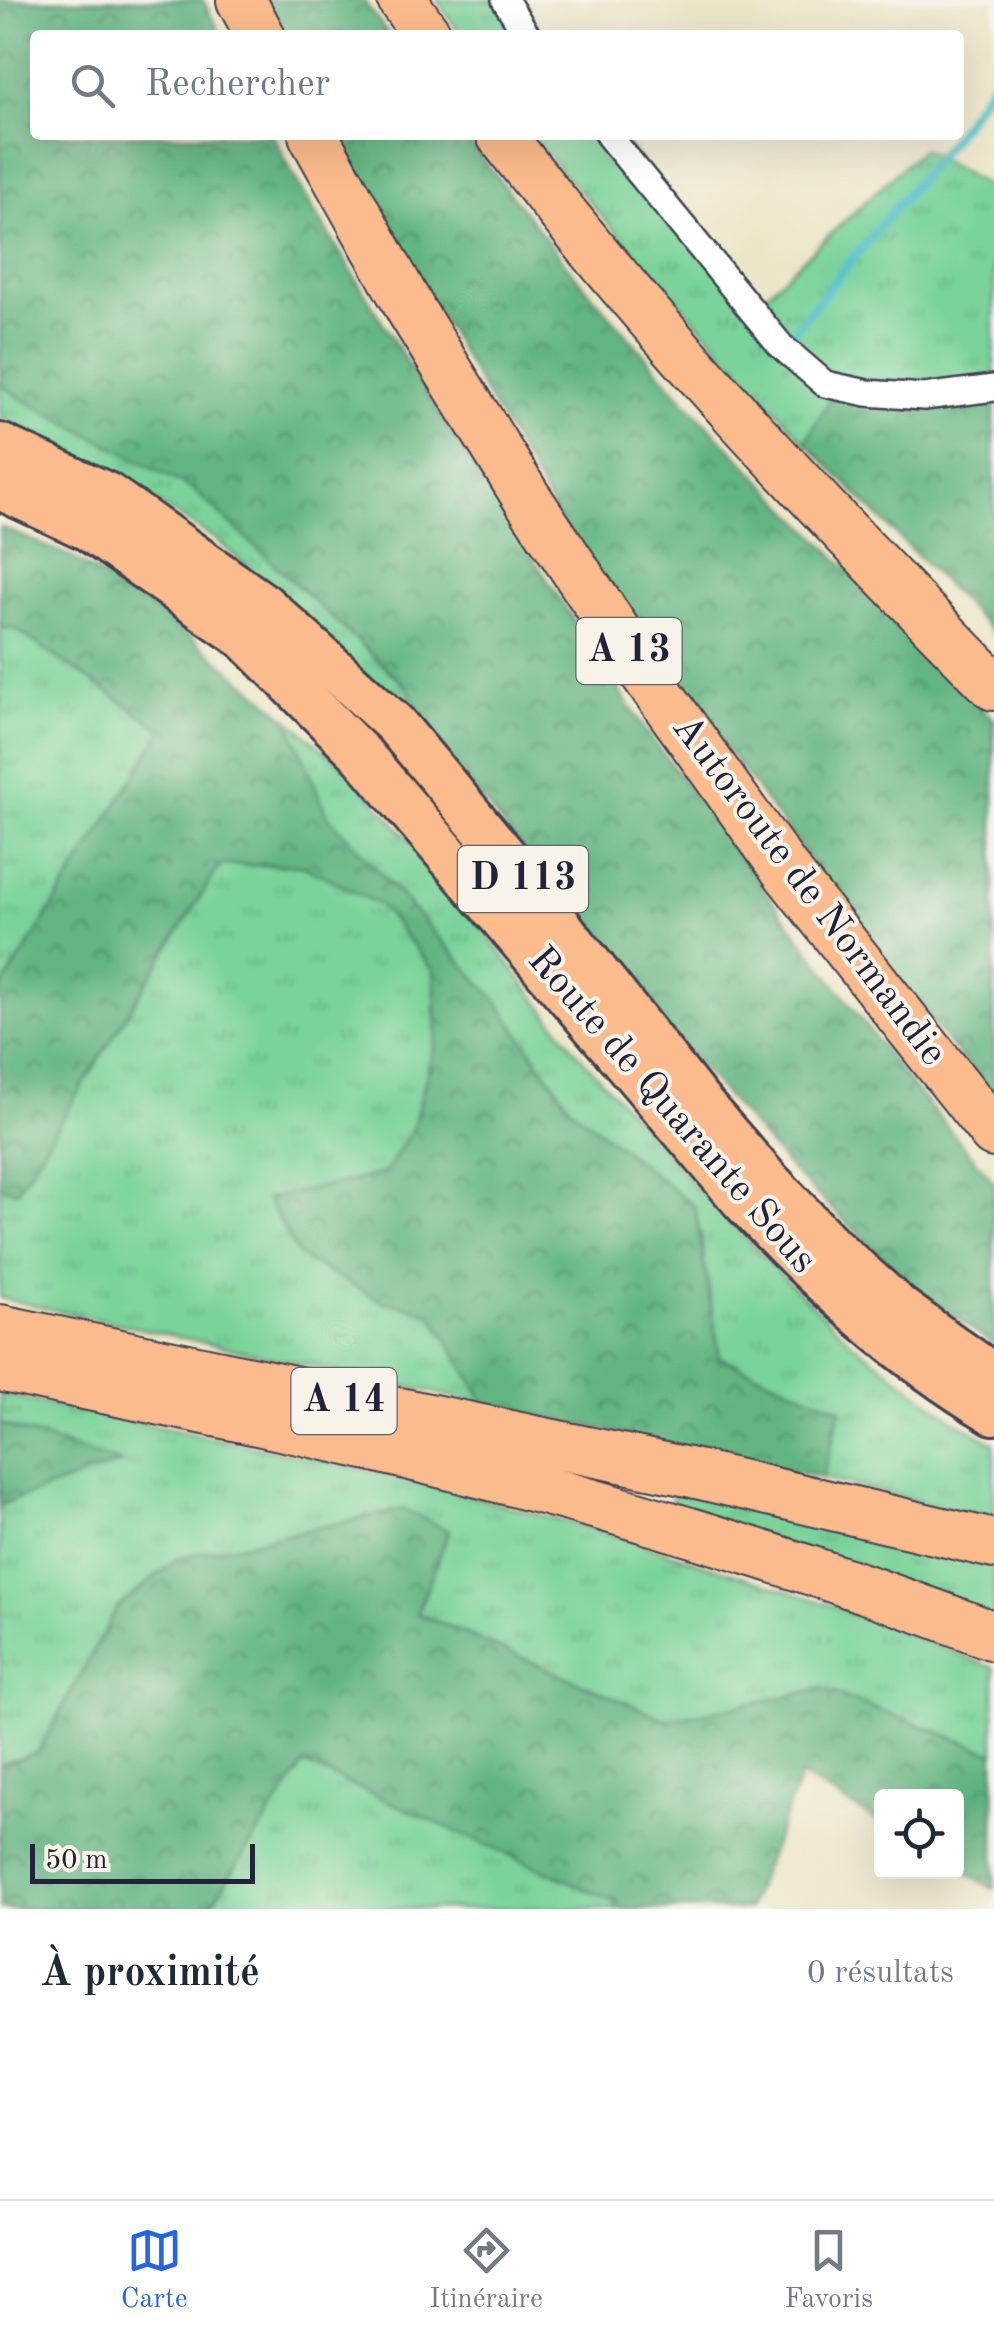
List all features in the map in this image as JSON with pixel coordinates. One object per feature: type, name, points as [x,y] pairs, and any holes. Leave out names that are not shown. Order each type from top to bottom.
[{"type":"highway","points":[[241,0],[257,30]]},
{"type":"highway","points":[[402,0],[424,30]]},
{"type":"highway","name":"Autoroute de Normandie","points":[[316,140],[412,312],[525,496],[640,667],[786,871],[994,1133]]},
{"type":"highway","points":[[504,140],[735,416],[994,686]]},
{"type":"highway","name":"A 14","points":[[0,1328],[688,1472],[994,1544]]},
{"type":"highway","name":"A 14","points":[[0,1368],[384,1449],[614,1508],[775,1558],[994,1636]]},
{"type":"main road","name":"Route de Quarante Sous","points":[[0,446],[123,505],[264,605],[394,724],[506,857],[698,1100],[766,1178],[832,1247],[900,1308],[994,1376]]},
{"type":"main road","name":"Route de Quarante Sous","points":[[0,488],[88,529],[245,638],[361,754],[744,1202],[811,1274],[906,1353],[994,1413]]},
{"type":"street","points":[[505,0],[524,30]]},
{"type":"street","points":[[612,140],[781,346],[826,384],[868,394],[924,396],[994,388]]},
{"type":"green space","points":[[0,0],[203,0],[218,30],[30,30],[30,140],[276,140],[298,184],[430,400],[646,731],[898,1069],[994,1182],[994,1345],[918,1291],[791,1170],[689,1054],[543,876],[431,735],[406,686],[194,490],[0,384]]},
{"type":"green space","points":[[266,0],[363,0],[385,30],[281,30]]},
{"type":"green space","points":[[437,0],[517,0],[539,30],[458,30]]},
{"type":"green space","points":[[337,140],[468,140],[572,272],[690,407],[994,720],[994,1097],[935,1027],[575,547]]},
{"type":"green space","points":[[533,140],[624,140],[753,306],[922,149],[994,190],[994,379],[834,393],[805,442]]},
{"type":"green space","points":[[994,379],[994,634],[805,442],[834,393]]},
{"type":"green space","points":[[0,384],[194,489],[407,687],[431,735],[217,540],[120,480],[0,417]]},
{"type":"green space","points":[[0,527],[70,556],[167,617],[287,718],[327,815],[496,1000],[571,1108],[695,1207],[720,1358],[841,1409],[822,1478],[486,1404],[431,1313],[382,1301],[299,1256],[267,1199],[384,1173],[413,1129],[437,1035],[434,971],[380,905],[302,865],[220,865],[17,1191],[0,1187],[0,991],[163,730],[17,630],[0,627]]},
{"type":"green space","points":[[0,627],[17,630],[164,730],[0,991]]},
{"type":"green space","points":[[287,718],[350,773],[443,877],[579,1055],[699,1190],[786,1280],[851,1342],[956,1422],[994,1443],[994,1520],[822,1478],[841,1409],[720,1358],[695,1207],[571,1108],[496,1000],[327,815]]},
{"type":"green space","points":[[220,865],[302,865],[380,905],[434,971],[437,1035],[413,1129],[384,1174],[268,1199],[382,1301],[431,1313],[486,1404],[0,1298],[0,1187],[17,1190]]},
{"type":"green space","points":[[0,1394],[397,1476],[608,1533],[868,1617],[994,1668],[994,1753],[823,1689],[667,1720],[417,1613],[449,1532],[117,1608],[38,1752],[0,1765],[0,1505],[120,1463],[0,1424]]},
{"type":"green space","points":[[0,1424],[121,1463],[0,1505]]},
{"type":"green space","points":[[678,1488],[994,1565],[994,1619],[670,1503]]},
{"type":"green space","points":[[404,1509],[449,1531],[417,1613],[667,1720],[823,1689],[994,1753],[994,1889],[964,1871],[964,1789],[874,1789],[874,1819],[801,1776],[748,1909],[614,1909],[616,1902],[304,1764],[208,1909],[0,1909],[0,1765],[38,1752],[117,1608],[178,1558]]},
{"type":"green space","points":[[304,1763],[617,1902],[614,1909],[208,1909]]},
{"type":"waterway","points":[[964,123],[994,80]]},
{"type":"waterway","points":[[782,345],[951,140]]}]
